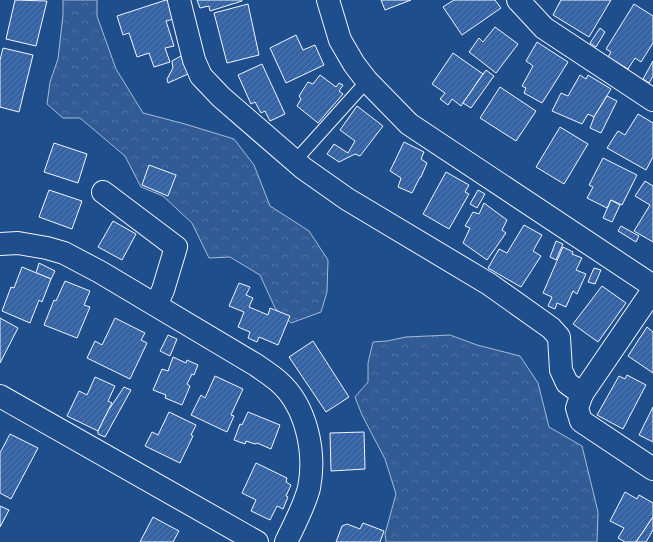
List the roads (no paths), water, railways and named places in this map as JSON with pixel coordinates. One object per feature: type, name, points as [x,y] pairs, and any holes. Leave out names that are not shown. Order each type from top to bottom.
[{"type":"street","points":[[179,0],[194,60],[202,76],[221,97],[295,161],[346,199],[489,284],[551,328],[559,338],[561,370],[564,377],[567,383],[582,394]]},
{"type":"street","points":[[328,0],[340,40],[354,64],[367,81],[409,124],[653,286]]},
{"type":"street","points":[[518,0],[544,28],[653,100]]},
{"type":"street","points":[[103,192],[176,247],[163,290],[156,305]]},
{"type":"street","points":[[0,244],[18,243],[47,248],[64,253],[100,272],[256,364],[279,381],[294,400],[305,424],[312,458],[308,490],[301,511],[286,542]]},
{"type":"street","points":[[653,290],[582,394],[577,408],[581,421],[653,469]]},
{"type":"street","points":[[0,396],[257,542]]},
{"type":"lane","points":[[295,161],[367,81]]}]
